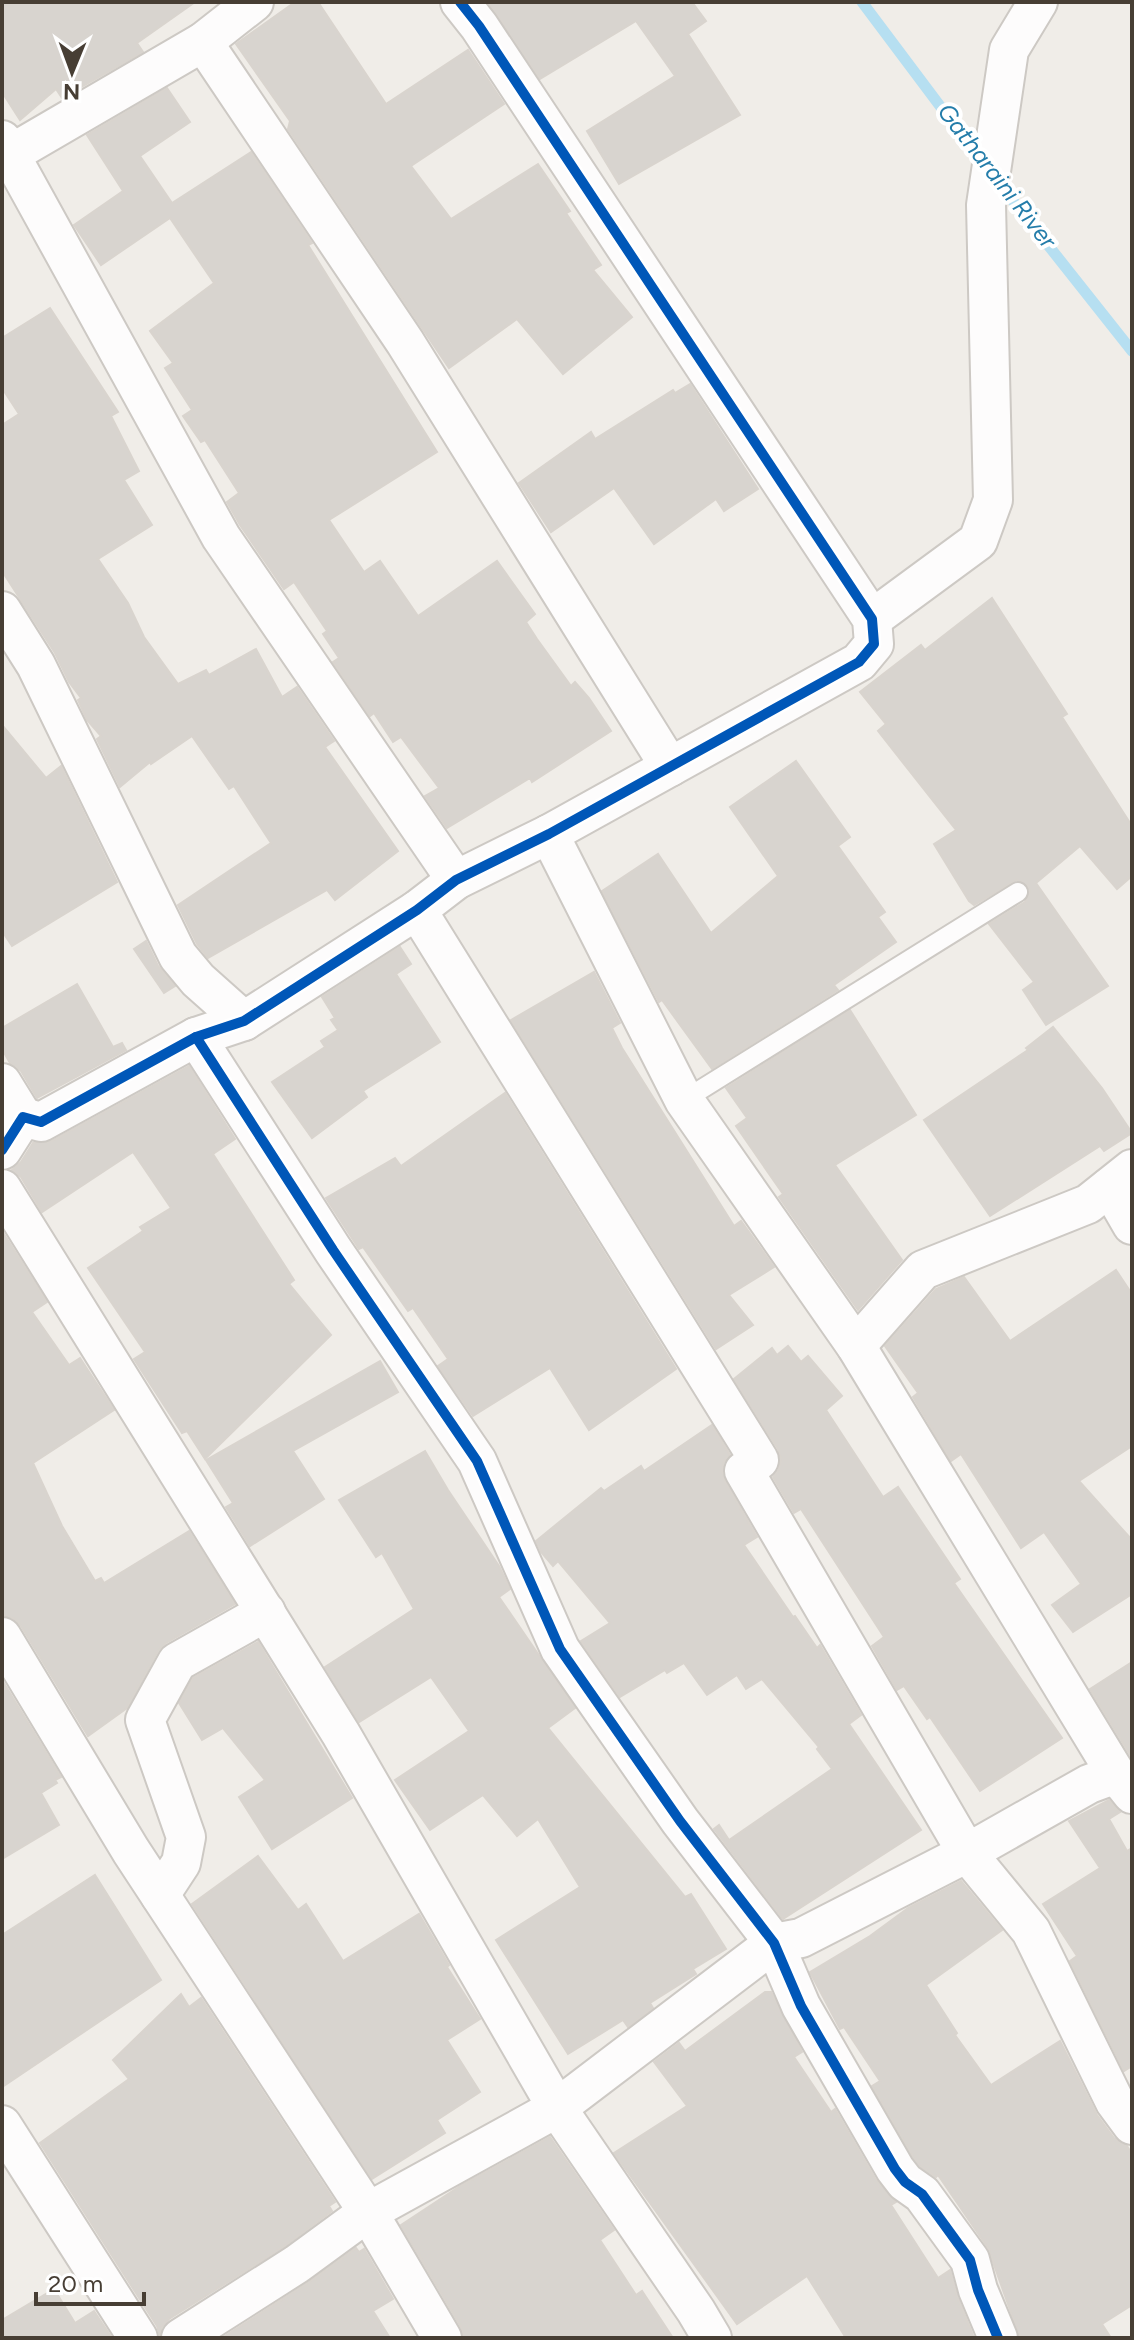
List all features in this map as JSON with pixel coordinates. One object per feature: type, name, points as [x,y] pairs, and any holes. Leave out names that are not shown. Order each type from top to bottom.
[{"type":"street","points":[[254,2],[203,42],[5,150],[221,537],[456,880]]},
{"type":"street","points":[[2,1083],[23,1117],[41,1122],[196,1037],[244,1021],[417,910],[456,880],[549,834],[859,662],[874,644],[872,619],[479,26],[460,2]]},
{"type":"street","points":[[872,619],[978,541],[993,500],[986,205],[1009,50],[1038,2]]},
{"type":"street","points":[[203,42],[405,342],[670,767]]},
{"type":"street","points":[[2,611],[36,665],[178,956],[198,980],[244,1021]]},
{"type":"street","points":[[549,834],[684,1100],[856,1346],[1124,1784]]},
{"type":"street","points":[[417,910],[759,1460],[744,1471],[967,1853],[1031,1931],[1115,2102],[1132,2125]]},
{"type":"street","points":[[196,1037],[333,1250],[477,1461],[560,1649],[680,1821],[774,1943],[801,2006],[895,2169],[905,2182],[922,2194],[970,2260],[978,2290],[998,2338]]},
{"type":"street","points":[[2,1150],[23,1117]]},
{"type":"street","points":[[856,1346],[923,1270],[1088,1204],[1121,1178],[1132,1225]]},
{"type":"street","points":[[2,1189],[341,1734],[557,2108],[712,2338]]},
{"type":"street","points":[[160,1895],[181,1863],[186,1837],[145,1720],[177,1662],[266,1612]]},
{"type":"street","points":[[2,1637],[160,1895],[368,2212],[442,2338]]},
{"type":"street","points":[[181,2338],[297,2264],[368,2212],[557,2108],[774,1943],[801,1938],[967,1853],[1089,1784],[1124,1784]]},
{"type":"street","points":[[2,2125],[138,2338]]},
{"type":"lane","points":[[684,1100],[1018,892]]},
{"type":"building","points":[[2,2],[195,2],[137,43],[143,52],[62,98],[56,89],[20,120],[2,92]]},
{"type":"building","points":[[295,2],[318,2],[386,104],[468,50],[504,104],[411,166],[451,219],[538,164],[601,265],[593,270],[632,317],[563,374],[517,319],[449,368],[288,129],[290,121],[236,44]]},
{"type":"building","points":[[488,2],[692,2],[706,21],[688,34],[740,115],[619,184],[587,131],[675,76],[636,21],[540,79]]},
{"type":"building","points":[[167,88],[190,122],[140,156],[172,203],[251,152],[312,243],[308,245],[437,452],[329,520],[364,572],[380,561],[418,616],[497,561],[535,614],[526,622],[537,639],[571,686],[575,682],[589,698],[611,731],[532,782],[530,778],[447,828],[425,796],[439,788],[401,737],[393,742],[374,713],[370,716],[333,662],[339,658],[323,634],[327,631],[294,582],[284,589],[240,525],[227,502],[239,493],[205,440],[201,442],[183,416],[192,410],[165,368],[173,363],[150,331],[214,283],[170,218],[101,265],[74,225],[123,191],[87,135]]},
{"type":"building","points":[[50,308],[118,412],[111,416],[139,471],[124,480],[152,525],[98,559],[128,603],[144,637],[178,684],[206,670],[209,675],[256,649],[282,697],[297,687],[334,741],[325,747],[398,851],[335,900],[327,890],[208,958],[197,944],[178,905],[271,843],[234,786],[229,789],[192,736],[150,762],[120,787],[97,739],[101,736],[87,720],[78,700],[81,698],[2,571],[2,425],[19,414],[2,388],[2,338]]},
{"type":"building","points":[[690,384],[758,489],[724,511],[716,499],[654,544],[614,488],[551,532],[519,483],[591,432],[595,439],[673,390],[675,393]]},
{"type":"building","points":[[992,598],[1067,714],[1062,717],[1132,826],[1132,876],[1117,889],[1080,846],[1036,883],[1108,986],[1046,1025],[1023,990],[1034,982],[989,924],[1025,902],[1030,892],[1028,886],[1017,880],[974,905],[969,901],[934,844],[956,830],[878,731],[886,724],[860,692],[921,645],[925,650]]},
{"type":"building","points":[[2,725],[46,778],[61,766],[117,882],[12,946],[2,931]]},
{"type":"building","points":[[796,761],[850,837],[838,846],[885,912],[878,917],[896,942],[834,985],[838,990],[712,1069],[662,1000],[659,1002],[602,891],[658,854],[711,933],[778,876],[730,807]]},
{"type":"building","points":[[146,941],[158,966],[175,986],[164,993],[134,949]]},
{"type":"building","points":[[400,947],[411,964],[396,974],[440,1042],[363,1091],[367,1097],[312,1138],[272,1082],[325,1047],[321,1041],[338,1030],[331,1020],[335,1018],[322,997]]},
{"type":"building","points":[[594,972],[620,1023],[612,1028],[622,1048],[734,1226],[741,1221],[774,1267],[729,1295],[753,1325],[716,1349],[511,1020]]},
{"type":"building","points":[[77,984],[113,1047],[122,1043],[126,1050],[37,1098],[21,1071],[10,1063],[2,1049],[2,1028]]},
{"type":"building","points":[[850,1010],[916,1115],[835,1165],[902,1260],[858,1310],[779,1197],[783,1194],[736,1126],[747,1118],[726,1088]]},
{"type":"building","points":[[1053,1027],[1102,1088],[1132,1133],[1104,1151],[1100,1146],[990,1216],[924,1120],[1028,1050],[1026,1048]]},
{"type":"building","points":[[189,1066],[235,1139],[213,1154],[294,1280],[289,1284],[331,1335],[205,1459],[187,1431],[182,1433],[134,1359],[145,1352],[88,1268],[143,1231],[140,1227],[171,1208],[133,1152],[42,1212],[21,1177],[12,1170],[33,1143],[52,1141]]},
{"type":"building","points":[[505,1093],[676,1369],[589,1430],[550,1368],[473,1416],[438,1366],[448,1359],[413,1308],[408,1311],[363,1247],[359,1249],[326,1198],[395,1158],[401,1166]]},
{"type":"building","points":[[2,1231],[47,1302],[32,1312],[69,1365],[80,1358],[114,1410],[33,1463],[62,1526],[95,1581],[101,1578],[104,1583],[189,1531],[235,1604],[166,1643],[158,1651],[127,1708],[88,1736],[21,1626],[13,1618],[2,1615]]},
{"type":"building","points":[[1116,1270],[1132,1294],[1132,1446],[1079,1481],[1132,1540],[1132,1594],[1073,1632],[1052,1605],[1081,1584],[1044,1532],[1021,1548],[961,1454],[951,1461],[913,1397],[918,1393],[885,1346],[936,1289],[964,1277],[1010,1341]]},
{"type":"building","points":[[788,1346],[801,1362],[808,1356],[842,1396],[826,1410],[883,1497],[898,1487],[960,1579],[954,1583],[1062,1738],[980,1791],[930,1717],[927,1719],[904,1686],[897,1690],[872,1646],[884,1637],[801,1509],[794,1513],[773,1477],[781,1459],[778,1449],[734,1379],[772,1348],[777,1355]]},
{"type":"building","points":[[380,1361],[398,1392],[293,1451],[324,1499],[250,1546],[226,1507],[233,1503],[206,1460]]},
{"type":"building","points":[[712,1425],[730,1455],[722,1471],[725,1481],[757,1537],[744,1545],[793,1617],[817,1648],[820,1645],[861,1715],[849,1724],[921,1830],[783,1919],[714,1829],[719,1825],[729,1840],[832,1769],[817,1749],[819,1747],[762,1679],[746,1689],[737,1675],[707,1695],[684,1663],[667,1673],[665,1670],[620,1697],[581,1641],[610,1623],[558,1561],[553,1566],[536,1541],[601,1488],[604,1491],[641,1466],[644,1471]]},
{"type":"building","points":[[425,1451],[499,1566],[510,1589],[499,1597],[575,1708],[548,1728],[685,1897],[691,1894],[726,1949],[693,1969],[696,1974],[650,2003],[653,2008],[628,2027],[623,2020],[568,2054],[496,1940],[580,1887],[538,1819],[517,1836],[483,1795],[430,1830],[395,1780],[469,1731],[431,1677],[359,1722],[325,1667],[414,1609],[382,1553],[376,1557],[339,1500]]},
{"type":"building","points":[[258,1642],[352,1798],[272,1849],[239,1797],[265,1780],[223,1728],[202,1740],[179,1703],[193,1678]]},
{"type":"building","points":[[1132,1662],[1132,1758],[1090,1689]]},
{"type":"building","points":[[2,1680],[61,1777],[41,1793],[59,1825],[2,1859]]},
{"type":"building","points":[[1109,1800],[1120,1812],[1109,1819],[1127,1851],[1132,1848],[1132,2066],[1124,2071],[1070,1961],[1077,1956],[1043,1904],[1100,1868],[1069,1821]]},
{"type":"building","points":[[258,1856],[298,1910],[306,1904],[343,1961],[419,1914],[449,1965],[447,1967],[480,2019],[447,2040],[480,2092],[437,2120],[445,2133],[372,2179],[192,1904]]},
{"type":"building","points":[[95,1875],[161,1980],[2,2087],[2,1935]]},
{"type":"building","points":[[961,1881],[1002,1930],[926,1985],[957,2033],[955,2035],[991,2085],[1060,2041],[1097,2115],[1114,2138],[1127,2146],[1132,2154],[1132,2305],[1102,2324],[1111,2338],[1020,2338],[988,2248],[938,2175],[936,2177],[920,2166],[913,2157],[872,2086],[880,2081],[844,2027],[840,2029],[810,1972],[870,1936],[908,1908]]},
{"type":"building","points":[[765,1992],[771,1992],[802,2052],[794,2057],[831,2112],[835,2109],[876,2180],[896,2202],[891,2205],[938,2278],[950,2270],[974,2338],[846,2338],[807,2276],[737,2324],[614,2153],[687,2106],[654,2062],[679,2043],[685,2051]]},
{"type":"building","points":[[181,1994],[189,2007],[201,1998],[335,2202],[329,2206],[332,2211],[285,2246],[169,2319],[162,2327],[160,2336],[157,2326],[40,2143],[129,2079],[113,2060]]},
{"type":"building","points":[[550,2137],[614,2230],[600,2240],[636,2295],[642,2291],[673,2338],[464,2338],[461,2327],[401,2225],[460,2186]]},
{"type":"building","points":[[356,2248],[359,2252],[364,2249],[393,2299],[373,2311],[390,2338],[222,2338],[309,2282]]},
{"type":"building","points":[[54,2289],[75,2323],[94,2311],[112,2338],[2,2338],[2,2320]]},
{"type":"waterway","name":"Gatharaini River","points":[[862,2],[982,162]]},
{"type":"waterway","name":"Gatharaini River","points":[[998,182],[1132,351]]},
{"type":"cycle path","points":[[2,1150],[23,1117],[41,1122],[196,1037],[244,1021],[417,910],[456,880],[549,834],[859,662],[874,644],[872,619],[479,26],[460,2]]},
{"type":"cycle path","points":[[196,1037],[333,1250],[477,1461],[560,1649],[680,1821],[774,1943],[801,2006],[895,2169],[905,2182],[922,2194],[970,2260],[978,2290],[998,2338]]}]
